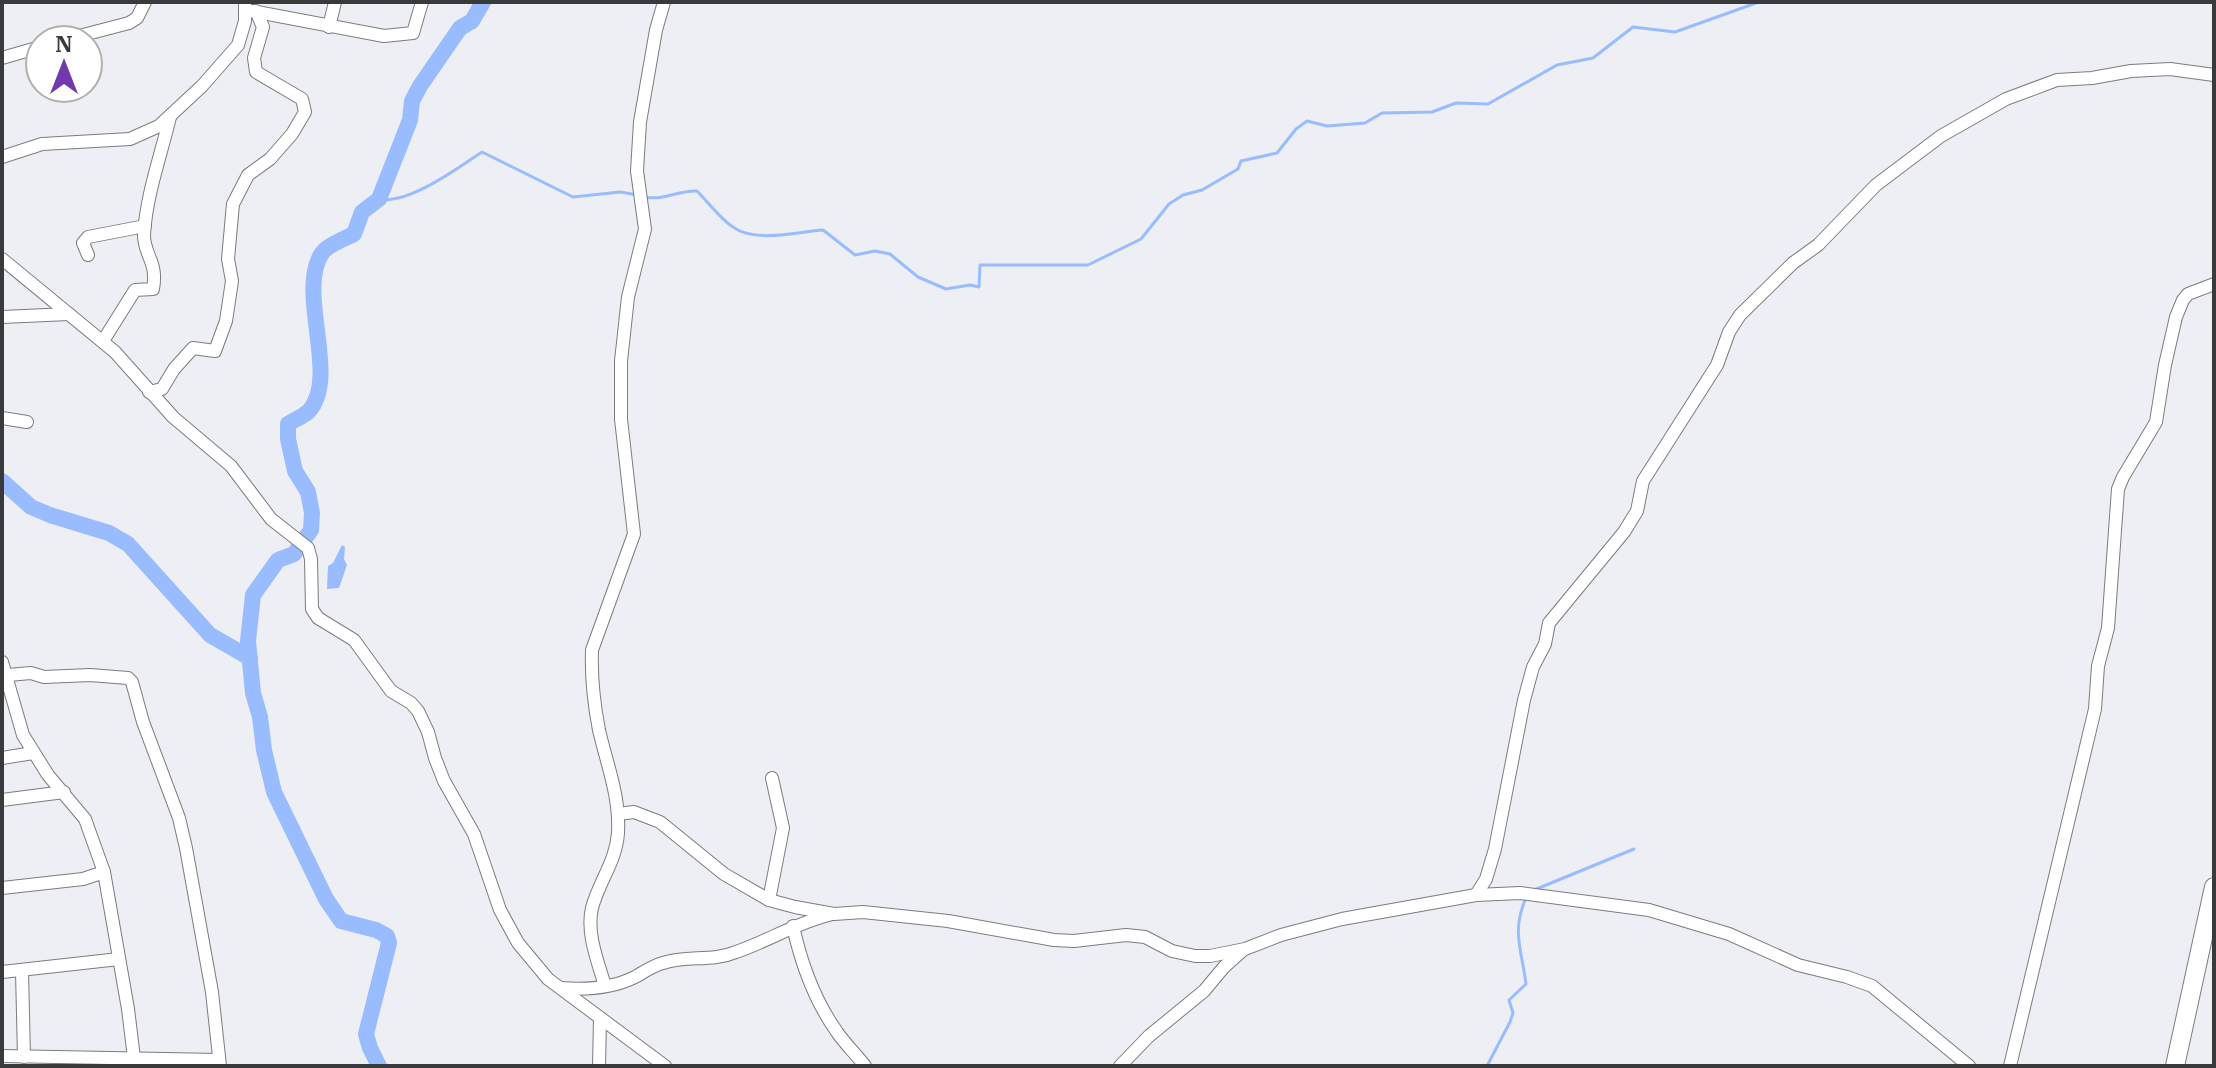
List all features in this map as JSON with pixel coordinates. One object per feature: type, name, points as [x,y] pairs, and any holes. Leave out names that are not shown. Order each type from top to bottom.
[{"type":"highway","points":[[2175,1066],[2214,887]]},
{"type":"street","points":[[104,30],[137,18],[145,2]]},
{"type":"street","points":[[329,27],[335,2]]},
{"type":"street","points":[[248,8],[384,36],[413,33],[422,2]]},
{"type":"street","points":[[605,986],[592,935],[591,912],[615,854],[618,814],[613,775],[599,727],[591,670],[592,650],[634,534],[621,419],[621,361],[628,297],[645,229],[637,171],[640,122],[664,2]]},
{"type":"street","points":[[2,157],[42,144],[130,139],[146,133],[170,117],[238,45],[248,8]]},
{"type":"street","points":[[149,392],[162,389],[174,369],[193,348],[215,351],[226,321],[232,281],[228,259],[233,204],[248,175],[270,159],[292,134],[305,112],[302,99],[256,72],[254,58],[263,27],[248,8]]},
{"type":"street","points":[[2,58],[24,52]]},
{"type":"street","points":[[1476,895],[1486,879],[1495,849],[1524,700],[1533,667],[1545,644],[1549,623],[1624,532],[1637,511],[1643,481],[1717,365],[1729,332],[1740,315],[1793,263],[1818,245],[1876,185],[1941,136],[2006,99],[2057,80],[2131,71],[2170,69],[2214,75]]},
{"type":"street","points":[[103,341],[135,290],[153,289],[154,263],[145,247],[145,226],[170,117]]},
{"type":"street","points":[[88,255],[83,243],[88,237],[145,226]]},
{"type":"street","points":[[2,259],[103,341],[173,417],[231,466],[271,519],[308,548],[312,609],[318,618],[354,640],[391,691],[418,711],[444,781],[474,834],[509,929],[537,969],[665,1066]]},
{"type":"street","points":[[2010,1066],[2095,709],[2098,666],[2110,617],[2118,489],[2156,422],[2165,365],[2183,300],[2188,294],[2214,284]]},
{"type":"street","points":[[2,317],[69,314]]},
{"type":"street","points":[[2,418],[27,422]]},
{"type":"street","points":[[2,662],[23,735],[48,775],[85,819],[104,872],[135,1062]]},
{"type":"street","points":[[2,1056],[219,1063],[212,992],[192,874],[179,818],[143,722],[132,682],[128,678],[90,675],[44,677],[31,673],[6,680]]},
{"type":"street","points":[[2,758],[33,753]]},
{"type":"street","points":[[769,900],[783,828],[772,778]]},
{"type":"street","points":[[2,800],[64,792]]},
{"type":"street","points":[[618,814],[634,812],[660,822],[706,862],[769,900],[834,914]]},
{"type":"street","points":[[2,888],[83,879],[104,872]]},
{"type":"street","points":[[558,987],[589,989],[605,986],[633,978],[668,961],[709,959],[738,952],[793,926],[834,914],[863,912],[919,918],[1054,940],[1126,935],[1145,937],[1172,951],[1210,956],[1245,949],[1281,935],[1342,919],[1476,895],[1520,893],[1649,910],[1729,934],[1798,965],[1872,986],[1969,1066]]},
{"type":"street","points":[[793,926],[800,956],[823,1010],[837,1033],[865,1066]]},
{"type":"street","points":[[1120,1066],[1149,1036],[1204,991],[1224,967],[1245,949]]},
{"type":"street","points":[[2,972],[119,959]]},
{"type":"street","points":[[22,971],[24,1057]]},
{"type":"street","points":[[599,1066],[600,1019]]},
{"type":"water","points":[[342,545],[345,547],[347,565],[339,588],[327,589],[328,566],[333,563]]},
{"type":"waterway","points":[[379,1066],[366,1034],[389,943],[387,936],[341,921],[326,899],[274,792],[253,693],[248,641],[253,595],[278,560],[294,554],[311,530],[308,492],[295,471],[288,424],[309,411],[317,396],[320,356],[313,289],[315,270],[322,253],[354,234],[362,212],[379,199],[410,120],[412,101],[460,28],[472,21],[483,2]]},
{"type":"waterway","points":[[645,197],[658,198],[697,191],[740,231],[770,236],[823,230],[855,255],[875,251],[890,254],[918,277],[946,289],[970,285],[979,287],[980,265],[1088,265],[1141,239],[1169,204],[1183,195],[1202,190],[1238,169],[1241,161],[1277,153],[1296,129],[1307,121],[1327,126],[1365,123],[1382,113],[1432,112],[1456,103],[1488,104],[1557,65],[1593,58],[1633,27],[1675,32],[1759,2]]},
{"type":"waterway","points":[[379,199],[391,199],[418,191],[482,152],[573,197],[620,192],[638,195]]},
{"type":"waterway","points":[[2,481],[31,507],[109,533],[128,544],[210,635],[250,658]]},
{"type":"waterway","points":[[1534,890],[1634,849]]},
{"type":"waterway","points":[[1487,1066],[1510,1022],[1513,1013],[1509,1000],[1526,984],[1518,931],[1526,898]]}]
